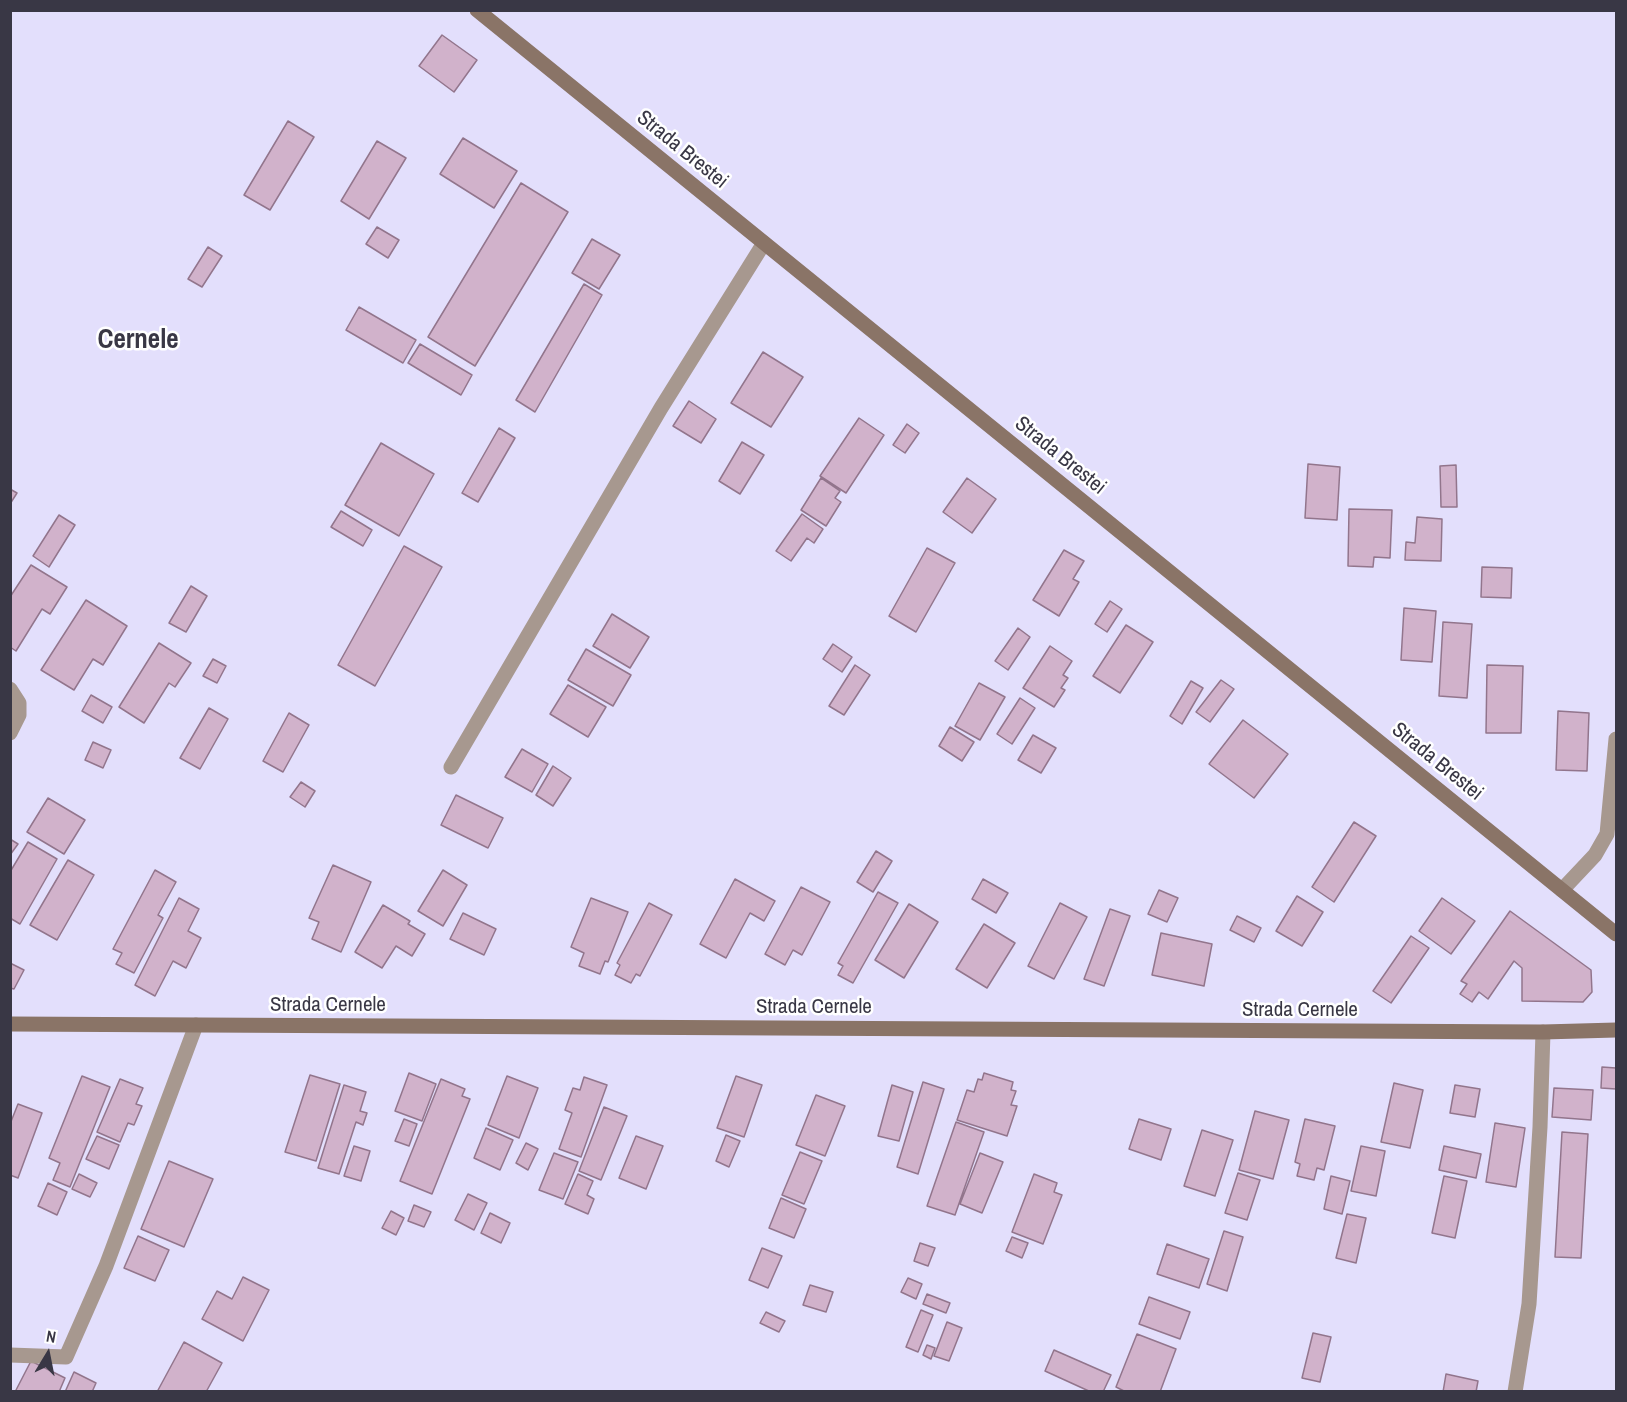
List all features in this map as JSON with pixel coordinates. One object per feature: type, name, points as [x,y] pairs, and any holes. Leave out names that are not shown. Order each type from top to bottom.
[{"type":"street","name":"Strada Brestei","points":[[477,10],[1617,934]]},
{"type":"street","points":[[451,767],[661,408],[764,243]]},
{"type":"street","points":[[10,689],[19,703],[18,715],[10,733]]},
{"type":"street","points":[[1562,890],[1612,837],[1617,739]]},
{"type":"street","name":"Strada Cernele","points":[[10,1024],[1543,1032],[1617,1030]]},
{"type":"street","points":[[10,1355],[66,1357],[106,1266],[196,1025]]},
{"type":"street","points":[[1515,1392],[1529,1305],[1540,1127],[1543,1032]]},
{"type":"building","points":[[442,35],[477,60],[454,92],[419,66]]},
{"type":"building","points":[[288,121],[314,137],[270,210],[244,195]]},
{"type":"building","points":[[463,138],[517,171],[494,208],[440,174]]},
{"type":"building","points":[[377,141],[406,158],[369,219],[341,201]]},
{"type":"building","points":[[521,183],[568,212],[475,366],[428,337]]},
{"type":"building","points":[[377,227],[399,240],[388,258],[366,244]]},
{"type":"building","points":[[592,239],[620,255],[599,289],[572,273]]},
{"type":"building","points":[[208,247],[222,256],[202,287],[188,279]]},
{"type":"building","points":[[584,284],[602,295],[535,412],[516,400]]},
{"type":"building","points":[[359,307],[416,340],[403,363],[346,330]]},
{"type":"building","points":[[420,344],[472,375],[461,395],[408,363]]},
{"type":"building","points":[[763,352],[803,377],[771,427],[731,403]]},
{"type":"building","points":[[689,401],[716,419],[701,443],[673,426]]},
{"type":"building","points":[[859,418],[884,435],[846,493],[820,476]]},
{"type":"building","points":[[907,424],[919,433],[905,453],[893,445]]},
{"type":"building","points":[[499,428],[515,438],[478,502],[462,493]]},
{"type":"building","points":[[742,442],[764,455],[740,494],[719,481]]},
{"type":"building","points":[[381,443],[434,474],[399,536],[345,505]]},
{"type":"building","points":[[1308,464],[1340,467],[1337,520],[1305,518]]},
{"type":"building","points":[[1456,465],[1457,507],[1441,507],[1440,466]]},
{"type":"building","points":[[821,478],[840,491],[835,498],[841,502],[826,526],[801,510]]},
{"type":"building","points":[[967,478],[996,499],[972,533],[943,512]]},
{"type":"building","points":[[10,489],[17,493],[10,504]]},
{"type":"building","points":[[1349,509],[1392,510],[1390,558],[1374,557],[1373,567],[1348,566]]},
{"type":"building","points":[[341,511],[372,530],[363,546],[331,527]]},
{"type":"building","points":[[802,514],[823,529],[814,543],[807,538],[791,561],[776,551]]},
{"type":"building","points":[[59,515],[75,525],[49,567],[33,556]]},
{"type":"building","points":[[1417,517],[1442,519],[1441,561],[1405,560],[1406,542],[1415,543]]},
{"type":"building","points":[[404,546],[442,567],[375,686],[338,665]]},
{"type":"building","points":[[927,548],[955,563],[916,632],[889,616]]},
{"type":"building","points":[[1064,550],[1084,561],[1073,579],[1079,582],[1059,616],[1033,600]]},
{"type":"building","points":[[31,565],[67,587],[50,614],[42,609],[16,651],[10,647],[10,597]]},
{"type":"building","points":[[1482,567],[1512,568],[1511,598],[1481,597]]},
{"type":"building","points":[[191,586],[207,596],[186,632],[169,623]]},
{"type":"building","points":[[86,600],[127,626],[103,665],[93,659],[74,690],[41,670]]},
{"type":"building","points":[[1110,601],[1122,609],[1107,632],[1095,624]]},
{"type":"building","points":[[1404,608],[1436,611],[1432,662],[1401,660]]},
{"type":"building","points":[[612,614],[649,637],[630,668],[593,646]]},
{"type":"building","points":[[1443,622],[1472,624],[1467,698],[1439,696]]},
{"type":"building","points":[[1126,625],[1153,642],[1120,693],[1093,676]]},
{"type":"building","points":[[1018,628],[1030,637],[1008,670],[995,661]]},
{"type":"building","points":[[159,643],[191,663],[175,687],[169,683],[144,723],[119,707]]},
{"type":"building","points":[[833,644],[852,657],[842,672],[823,659]]},
{"type":"building","points":[[1050,646],[1072,661],[1063,675],[1068,678],[1061,688],[1065,690],[1054,707],[1023,688]]},
{"type":"building","points":[[586,649],[631,675],[613,706],[568,680]]},
{"type":"building","points":[[213,659],[226,666],[217,683],[203,676]]},
{"type":"building","points":[[855,665],[870,675],[844,715],[829,706]]},
{"type":"building","points":[[1487,665],[1523,666],[1521,733],[1486,733]]},
{"type":"building","points":[[1221,680],[1234,689],[1210,722],[1196,712]]},
{"type":"building","points":[[1191,681],[1203,688],[1182,724],[1170,716]]},
{"type":"building","points":[[979,683],[1005,697],[980,740],[955,726]]},
{"type":"building","points":[[568,685],[606,707],[588,737],[550,714]]},
{"type":"building","points":[[91,695],[112,707],[103,723],[82,711]]},
{"type":"building","points":[[1020,698],[1035,708],[1012,744],[997,734]]},
{"type":"building","points":[[209,708],[228,719],[200,769],[180,758]]},
{"type":"building","points":[[1558,711],[1589,713],[1587,771],[1556,770]]},
{"type":"building","points":[[289,713],[309,725],[283,772],[263,761]]},
{"type":"building","points":[[1243,720],[1288,754],[1254,798],[1209,764]]},
{"type":"building","points":[[950,727],[974,742],[962,761],[939,746]]},
{"type":"building","points":[[1033,735],[1056,748],[1041,773],[1018,760]]},
{"type":"building","points":[[93,742],[111,750],[103,768],[85,760]]},
{"type":"building","points":[[522,749],[548,764],[532,792],[505,777]]},
{"type":"building","points":[[553,766],[571,778],[553,806],[536,795]]},
{"type":"building","points":[[301,782],[315,791],[305,807],[290,797]]},
{"type":"building","points":[[456,795],[503,818],[488,848],[441,825]]},
{"type":"building","points":[[48,798],[85,820],[64,854],[27,832]]},
{"type":"building","points":[[1354,822],[1376,836],[1334,902],[1312,887]]},
{"type":"building","points":[[10,839],[18,844],[10,855]]},
{"type":"building","points":[[28,842],[57,859],[20,924],[10,918],[10,872]]},
{"type":"building","points":[[876,851],[892,861],[873,892],[857,882]]},
{"type":"building","points":[[68,860],[94,875],[57,940],[30,925]]},
{"type":"building","points":[[333,865],[371,882],[341,952],[312,939],[319,922],[309,918]]},
{"type":"building","points":[[155,870],[176,882],[158,915],[163,918],[134,973],[116,964],[122,953],[113,949]]},
{"type":"building","points":[[443,870],[467,885],[443,926],[418,911]]},
{"type":"building","points":[[735,879],[775,901],[764,921],[750,913],[726,958],[700,944]]},
{"type":"building","points":[[983,879],[1008,893],[996,913],[972,899]]},
{"type":"building","points":[[801,887],[830,902],[802,955],[793,950],[785,965],[765,954]]},
{"type":"building","points":[[1159,890],[1178,898],[1167,922],[1148,914]]},
{"type":"building","points":[[878,892],[898,903],[853,983],[838,975],[843,966],[838,963]]},
{"type":"building","points":[[1297,896],[1323,912],[1302,946],[1276,931]]},
{"type":"building","points":[[179,898],[199,909],[188,931],[201,938],[186,968],[173,961],[155,996],[135,985]]},
{"type":"building","points":[[591,898],[628,912],[608,962],[605,961],[600,974],[579,966],[584,953],[571,947]]},
{"type":"building","points":[[1442,898],[1475,921],[1451,954],[1419,931]]},
{"type":"building","points":[[649,903],[672,915],[640,976],[636,974],[631,983],[615,975],[620,965],[617,963]]},
{"type":"building","points":[[1060,903],[1087,917],[1054,979],[1028,966]]},
{"type":"building","points":[[909,904],[938,922],[904,978],[875,960]]},
{"type":"building","points":[[383,905],[410,921],[408,924],[425,934],[412,956],[396,946],[382,968],[355,952]]},
{"type":"building","points":[[1110,909],[1130,916],[1104,986],[1084,979]]},
{"type":"building","points":[[1510,911],[1591,970],[1592,992],[1583,1002],[1522,1001],[1522,968],[1514,961],[1488,999],[1479,992],[1472,1002],[1460,994],[1467,984],[1461,981]]},
{"type":"building","points":[[463,913],[496,929],[484,955],[450,939]]},
{"type":"building","points":[[1237,916],[1261,928],[1254,942],[1230,930]]},
{"type":"building","points":[[984,924],[1015,943],[987,988],[956,969]]},
{"type":"building","points":[[1161,933],[1212,944],[1204,986],[1152,975]]},
{"type":"building","points":[[1411,936],[1429,948],[1391,1003],[1373,991]]},
{"type":"building","points":[[10,963],[24,970],[14,989],[10,988]]},
{"type":"building","points":[[1602,1067],[1616,1068],[1616,1089],[1601,1088]]},
{"type":"building","points":[[409,1073],[436,1084],[422,1121],[395,1111]]},
{"type":"building","points":[[984,1073],[1013,1082],[1011,1090],[1016,1091],[1011,1105],[1017,1106],[1007,1136],[957,1120],[967,1090],[974,1092],[978,1079],[982,1080]]},
{"type":"building","points":[[310,1075],[340,1084],[316,1161],[285,1152]]},
{"type":"building","points":[[82,1076],[110,1087],[70,1187],[53,1180],[60,1163],[49,1158]]},
{"type":"building","points":[[507,1076],[538,1088],[519,1138],[488,1125]]},
{"type":"building","points":[[736,1076],[762,1085],[744,1137],[717,1128]]},
{"type":"building","points":[[584,1077],[607,1085],[581,1157],[559,1149],[572,1113],[565,1110],[573,1088],[580,1090]]},
{"type":"building","points":[[120,1079],[143,1088],[136,1104],[142,1106],[134,1125],[128,1123],[120,1142],[97,1132]]},
{"type":"building","points":[[441,1079],[465,1089],[462,1096],[470,1099],[432,1194],[400,1181]]},
{"type":"building","points":[[923,1082],[944,1089],[918,1174],[897,1167]]},
{"type":"building","points":[[1394,1083],[1423,1090],[1410,1148],[1381,1142]]},
{"type":"building","points":[[344,1085],[366,1092],[360,1111],[367,1113],[363,1125],[356,1122],[339,1174],[318,1168]]},
{"type":"building","points":[[892,1085],[913,1092],[899,1141],[878,1136]]},
{"type":"building","points":[[1455,1085],[1480,1089],[1475,1117],[1450,1113]]},
{"type":"building","points":[[1554,1088],[1593,1090],[1591,1120],[1552,1117]]},
{"type":"building","points":[[816,1095],[845,1106],[825,1156],[796,1145]]},
{"type":"building","points":[[18,1104],[42,1113],[18,1178],[10,1175],[10,1124]]},
{"type":"building","points":[[604,1107],[627,1116],[601,1180],[579,1171]]},
{"type":"building","points":[[1255,1111],[1289,1120],[1273,1179],[1239,1170]]},
{"type":"building","points":[[404,1119],[417,1124],[409,1146],[395,1141]]},
{"type":"building","points":[[1139,1119],[1171,1129],[1161,1160],[1129,1149]]},
{"type":"building","points":[[1305,1119],[1335,1126],[1324,1170],[1317,1168],[1314,1180],[1297,1176],[1300,1164],[1295,1162]]},
{"type":"building","points":[[956,1122],[984,1132],[955,1215],[927,1206]]},
{"type":"building","points":[[1495,1123],[1525,1128],[1516,1187],[1486,1182]]},
{"type":"building","points":[[486,1128],[513,1140],[500,1170],[474,1158]]},
{"type":"building","points":[[1202,1130],[1233,1140],[1215,1196],[1184,1186]]},
{"type":"building","points":[[1562,1132],[1588,1134],[1581,1258],[1555,1257]]},
{"type":"building","points":[[726,1135],[740,1141],[729,1167],[716,1161]]},
{"type":"building","points":[[97,1136],[119,1145],[109,1169],[86,1159]]},
{"type":"building","points":[[636,1136],[663,1146],[646,1189],[619,1178]]},
{"type":"building","points":[[526,1143],[538,1149],[528,1170],[516,1163]]},
{"type":"building","points":[[354,1146],[370,1151],[361,1181],[344,1176]]},
{"type":"building","points":[[1361,1146],[1385,1151],[1376,1196],[1351,1191]]},
{"type":"building","points":[[1444,1146],[1481,1154],[1476,1178],[1439,1170]]},
{"type":"building","points":[[800,1152],[822,1161],[804,1204],[782,1195]]},
{"type":"building","points":[[554,1153],[578,1162],[563,1199],[539,1190]]},
{"type":"building","points":[[980,1153],[1003,1162],[982,1213],[960,1204]]},
{"type":"building","points":[[169,1161],[213,1179],[184,1247],[141,1229]]},
{"type":"building","points":[[1238,1173],[1260,1180],[1247,1220],[1225,1213]]},
{"type":"building","points":[[79,1174],[97,1183],[90,1197],[72,1189]]},
{"type":"building","points":[[578,1174],[593,1181],[587,1195],[594,1199],[588,1214],[565,1204]]},
{"type":"building","points":[[1034,1174],[1057,1183],[1054,1192],[1062,1195],[1043,1244],[1012,1232]]},
{"type":"building","points":[[1331,1176],[1350,1181],[1342,1214],[1324,1209]]},
{"type":"building","points":[[1444,1176],[1467,1181],[1455,1238],[1432,1233]]},
{"type":"building","points":[[48,1183],[67,1192],[57,1215],[38,1206]]},
{"type":"building","points":[[468,1194],[487,1203],[474,1230],[455,1220]]},
{"type":"building","points":[[781,1198],[806,1209],[794,1238],[769,1228]]},
{"type":"building","points":[[414,1205],[431,1212],[424,1227],[408,1221]]},
{"type":"building","points":[[391,1211],[404,1218],[396,1235],[382,1228]]},
{"type":"building","points":[[490,1213],[510,1223],[501,1243],[481,1233]]},
{"type":"building","points":[[1347,1214],[1366,1218],[1356,1263],[1336,1258]]},
{"type":"building","points":[[1224,1231],[1243,1237],[1227,1291],[1207,1284]]},
{"type":"building","points":[[138,1236],[169,1250],[155,1281],[124,1268]]},
{"type":"building","points":[[1012,1237],[1028,1243],[1022,1258],[1006,1251]]},
{"type":"building","points":[[920,1243],[935,1248],[928,1266],[914,1261]]},
{"type":"building","points":[[1167,1244],[1209,1259],[1199,1288],[1157,1274]]},
{"type":"building","points":[[762,1248],[782,1256],[768,1288],[749,1280]]},
{"type":"building","points":[[243,1277],[269,1290],[243,1341],[202,1319],[217,1291],[232,1299]]},
{"type":"building","points":[[908,1278],[922,1284],[916,1299],[901,1292]]},
{"type":"building","points":[[810,1285],[833,1292],[826,1312],[803,1305]]},
{"type":"building","points":[[927,1294],[950,1303],[946,1313],[923,1304]]},
{"type":"building","points":[[1149,1297],[1190,1312],[1180,1339],[1139,1324]]},
{"type":"building","points":[[921,1310],[933,1315],[918,1352],[906,1347]]},
{"type":"building","points":[[766,1312],[785,1321],[779,1332],[760,1323]]},
{"type":"building","points":[[947,1322],[962,1328],[949,1361],[934,1356]]},
{"type":"building","points":[[1313,1333],[1331,1337],[1320,1382],[1302,1378]]},
{"type":"building","points":[[1137,1334],[1176,1349],[1160,1392],[1126,1392],[1116,1387]]},
{"type":"building","points":[[184,1342],[222,1363],[206,1392],[157,1392]]},
{"type":"building","points":[[927,1345],[935,1348],[931,1359],[923,1355]]},
{"type":"building","points":[[1054,1350],[1111,1375],[1103,1392],[1091,1392],[1045,1371]]},
{"type":"building","points":[[31,1361],[65,1378],[59,1392],[15,1392]]},
{"type":"building","points":[[74,1372],[96,1383],[92,1392],[65,1392]]},
{"type":"building","points":[[1446,1374],[1478,1381],[1476,1392],[1443,1392]]},
{"type":"district","name":"Cernele","points":[[138,341]]}]
